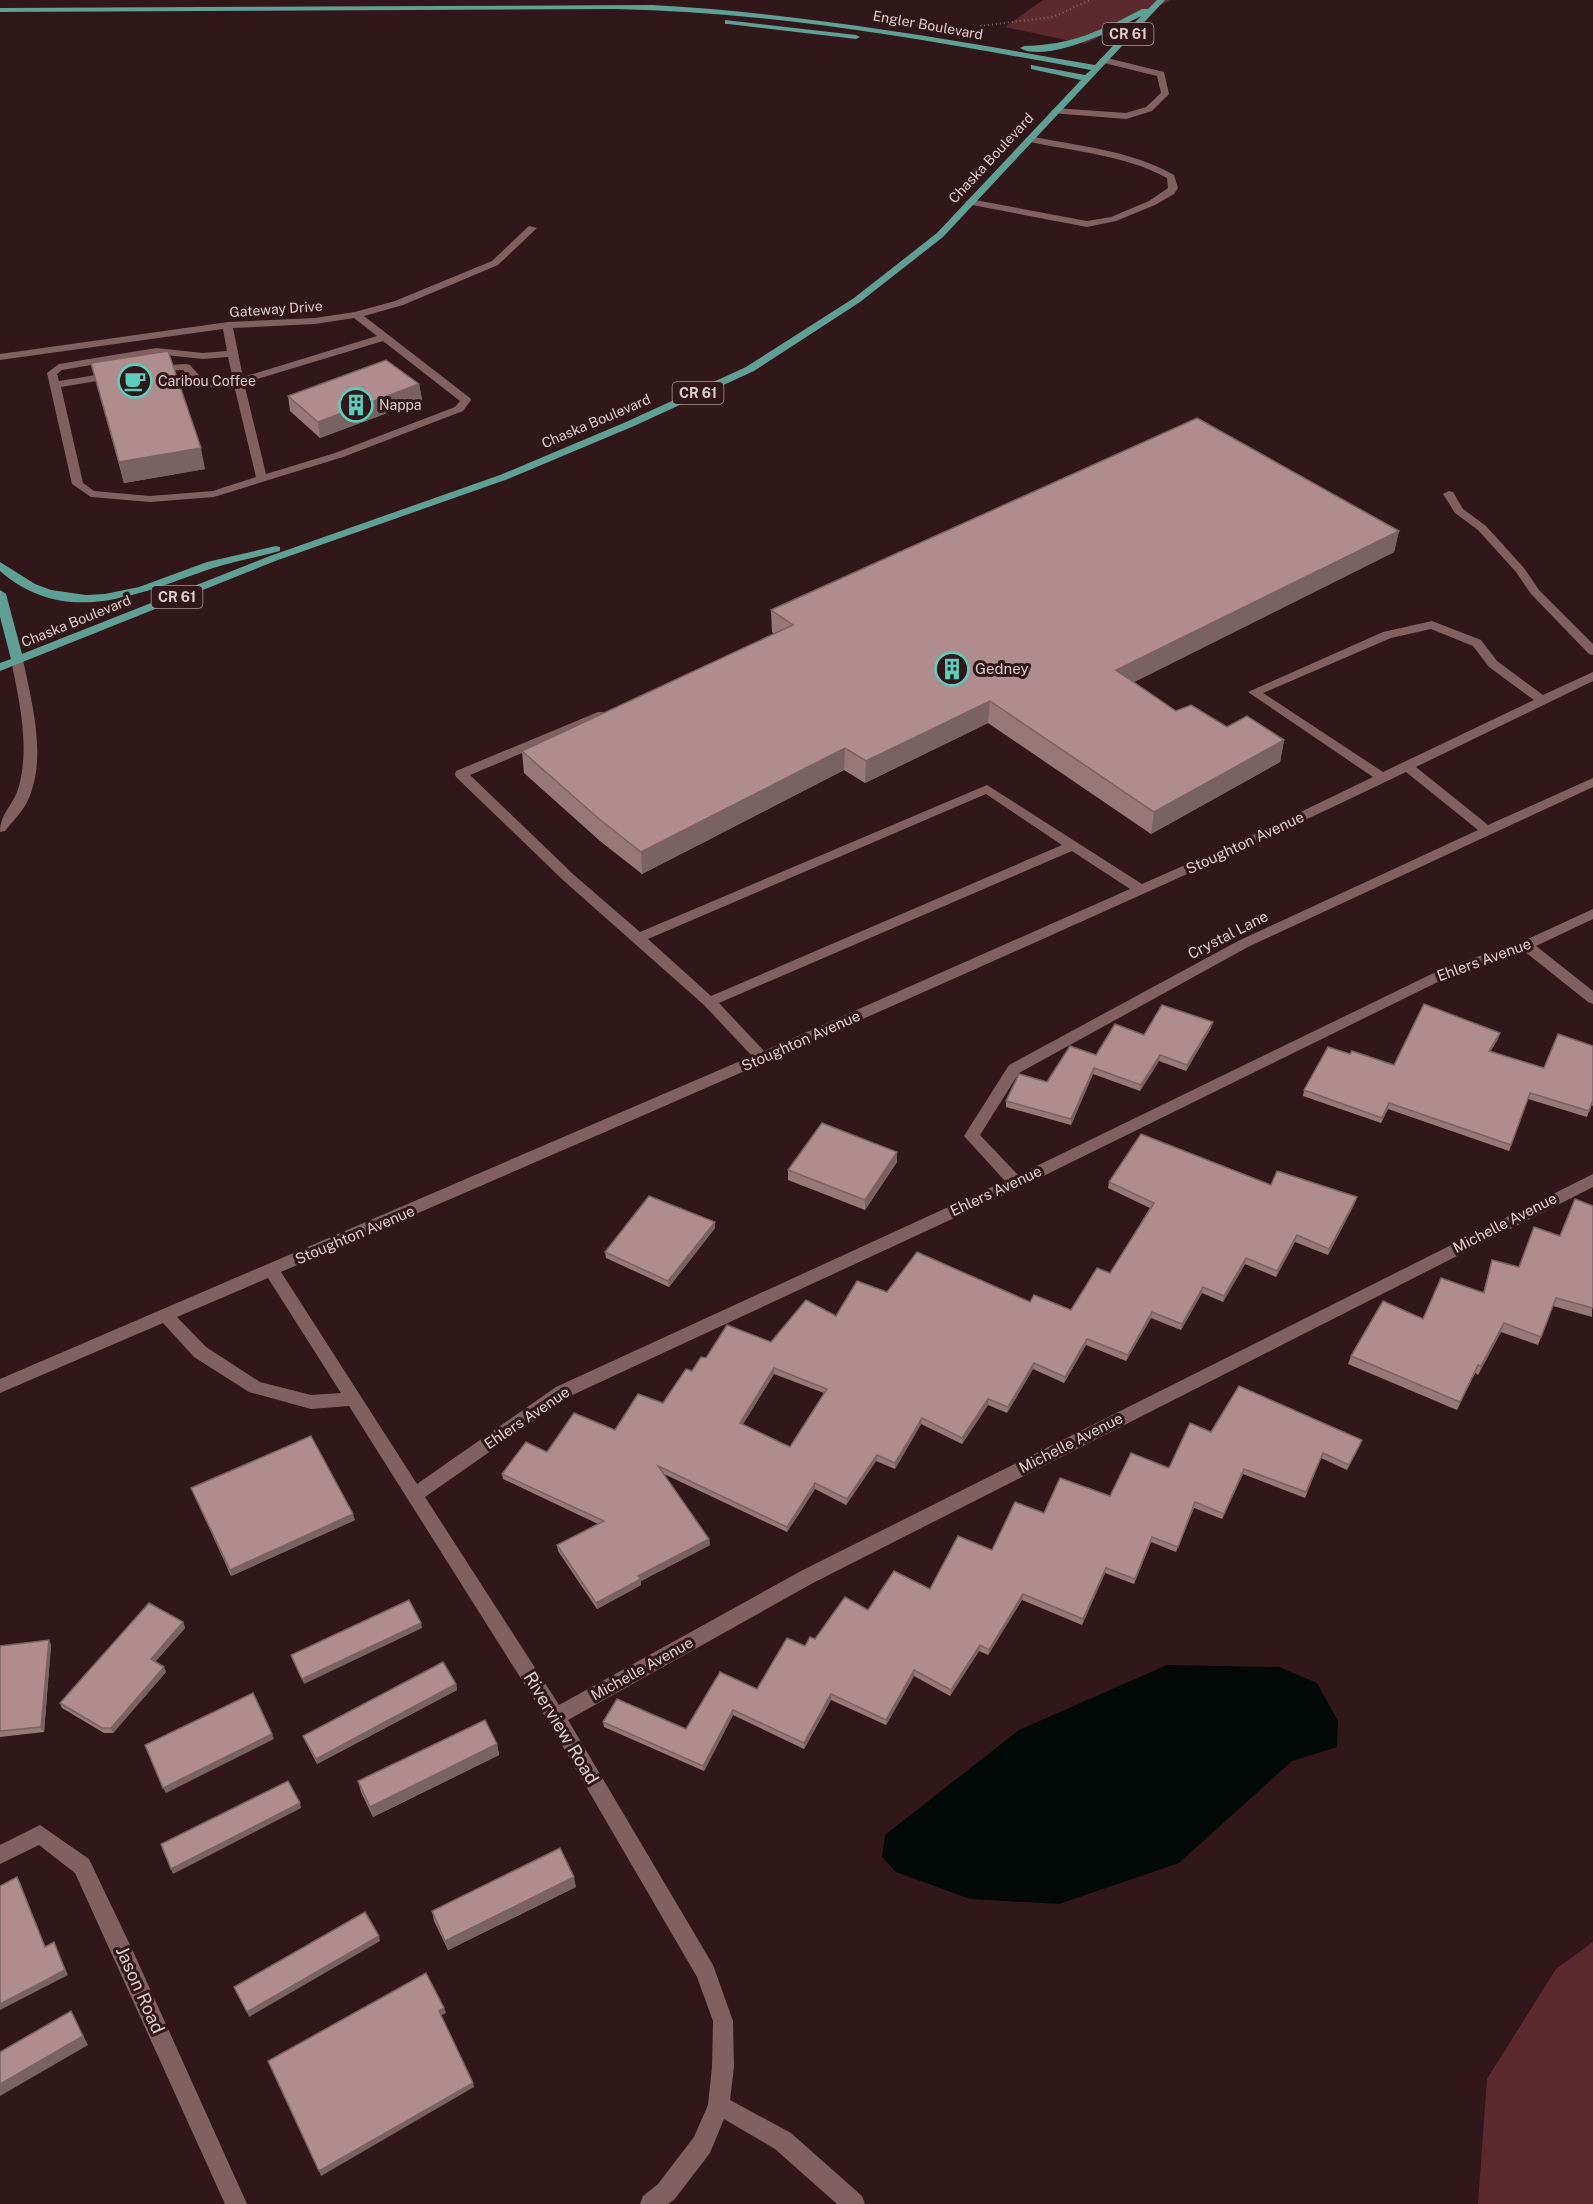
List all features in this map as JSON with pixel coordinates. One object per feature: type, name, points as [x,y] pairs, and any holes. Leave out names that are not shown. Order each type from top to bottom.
[{"type":"main road","points":[[936,39],[1019,48],[1071,45],[1093,39],[1160,2]]},
{"type":"main road","name":"Chaska Boulevard","points":[[0,667],[274,558],[504,477],[630,424],[750,369],[867,293],[940,235],[1095,68],[1160,2]]},
{"type":"main road","name":"Engler Boulevard","points":[[0,10],[561,8],[596,5],[802,19],[936,39],[1095,68]]},
{"type":"main road","points":[[561,8],[657,17]]},
{"type":"main road","points":[[708,21],[869,39],[1017,64]]},
{"type":"main road","points":[[1028,66],[1086,78]]},
{"type":"main road","points":[[0,565],[12,577],[45,594],[65,597],[100,597],[141,590],[221,562],[337,536]]},
{"type":"main road","points":[[0,594],[17,660]]},
{"type":"street","points":[[1055,111],[1126,116],[1149,109],[1165,94],[1161,74],[1103,60]]},
{"type":"street","points":[[970,202],[1087,224],[1113,219],[1172,192],[1171,177],[1160,169],[1114,156],[1029,139]]},
{"type":"street","name":"Gateway Drive","points":[[0,357],[228,325],[315,321],[356,315],[399,303],[495,263],[532,228]]},
{"type":"street","points":[[232,354],[203,356],[156,351],[59,367],[52,373],[78,484],[91,494],[150,499],[214,494],[339,455],[459,409],[466,400],[356,315]]},
{"type":"street","points":[[228,325],[238,382],[262,480]]},
{"type":"street","points":[[136,372],[159,368],[186,368],[202,385],[238,382],[385,337]]},
{"type":"street","points":[[56,385],[124,374]]},
{"type":"street","points":[[1449,494],[1459,511],[1482,528],[1520,570],[1534,592],[1593,651]]},
{"type":"street","points":[[1383,778],[1254,692],[1387,634],[1432,625],[1477,643],[1493,664],[1543,700]]},
{"type":"street","points":[[0,828],[19,803],[28,774],[29,739],[25,700],[17,660]]},
{"type":"street","name":"Stoughton Avenue","points":[[0,1386],[272,1271],[762,1058],[1141,890],[1408,767],[1593,676]]},
{"type":"street","points":[[614,710],[461,774],[569,878],[709,1002],[762,1058]]},
{"type":"street","points":[[1408,767],[1487,831]]},
{"type":"street","name":"Crystal Lane","points":[[1016,1183],[972,1136],[1014,1069],[1243,944],[1593,782]]},
{"type":"street","points":[[638,938],[987,789],[1141,890]]},
{"type":"street","points":[[709,1002],[1071,846]]},
{"type":"street","name":"Ehlers Avenue","points":[[414,1495],[562,1392],[1016,1183],[1449,971],[1526,945],[1593,914]]},
{"type":"street","points":[[1526,945],[1593,999]]},
{"type":"street","name":"Michelle Avenue","points":[[556,1717],[807,1577],[1593,1180]]},
{"type":"street","name":"Riverview Road","points":[[272,1271],[556,1717],[706,1972],[723,2021],[723,2067],[719,2105],[702,2145],[666,2192],[651,2204]]},
{"type":"street","points":[[166,1316],[200,1352],[255,1387],[311,1402],[352,1399]]},
{"type":"street","name":"Jason Road","points":[[0,1855],[40,1834],[82,1866],[125,1956],[236,2204]]},
{"type":"street","points":[[719,2105],[783,2141],[854,2204]]},
{"type":"shaded area","points":[[1043,0],[1171,0],[1085,44],[1005,27]]},
{"type":"shaded area","points":[[1167,1665],[1279,1667],[1317,1683],[1338,1721],[1337,1747],[1292,1761],[1179,1863],[1059,1904],[970,1899],[896,1872],[882,1857],[885,1835],[1019,1730]]},
{"type":"shaded area","points":[[1593,1942],[1593,2204],[1478,2204],[1487,2079],[1556,1969]]},
{"type":"building","points":[[168,351],[201,448],[119,462],[91,363]]},
{"type":"building","points":[[386,360],[419,384],[318,422],[288,396]]},
{"type":"building","name":"Gedney","points":[[1197,418],[1399,531],[1116,670],[1176,711],[1191,705],[1227,727],[1247,716],[1284,740],[1154,812],[990,701],[866,761],[845,748],[641,852],[598,818],[522,751],[793,625],[771,610]]},
{"type":"building","points":[[1424,1004],[1500,1033],[1489,1051],[1544,1068],[1558,1034],[1593,1046],[1593,1100],[1589,1111],[1530,1093],[1511,1145],[1389,1103],[1382,1118],[1304,1090],[1328,1047],[1350,1054],[1352,1051],[1394,1065]]},
{"type":"building","points":[[1162,1005],[1213,1022],[1187,1065],[1160,1055],[1141,1085],[1094,1068],[1071,1119],[1006,1101],[1019,1074],[1047,1082],[1070,1046],[1096,1055],[1115,1024],[1144,1035]]},
{"type":"building","points":[[822,1123],[897,1152],[865,1200],[788,1170]]},
{"type":"building","points":[[1141,1134],[1271,1185],[1277,1171],[1357,1197],[1329,1249],[1297,1235],[1277,1271],[1246,1258],[1224,1296],[1203,1287],[1182,1324],[1152,1312],[1128,1355],[1087,1339],[1065,1377],[1034,1363],[1008,1407],[988,1399],[962,1438],[922,1418],[895,1463],[877,1455],[847,1499],[815,1483],[787,1527],[658,1466],[709,1539],[638,1576],[641,1579],[596,1603],[557,1545],[604,1521],[502,1474],[526,1442],[547,1452],[574,1413],[615,1430],[638,1394],[663,1403],[686,1369],[692,1371],[701,1357],[706,1358],[727,1325],[771,1342],[806,1300],[836,1316],[857,1281],[887,1292],[917,1252],[1030,1302],[1034,1295],[1071,1310],[1097,1268],[1110,1273],[1154,1203],[1109,1182]],"holes":[[[774,1368],[827,1389],[790,1447],[740,1423]]]},
{"type":"building","points":[[649,1196],[715,1222],[668,1281],[605,1252]]},
{"type":"building","points":[[1575,1199],[1593,1206],[1593,1308],[1556,1298],[1541,1337],[1504,1323],[1481,1366],[1478,1365],[1460,1402],[1351,1356],[1383,1301],[1423,1319],[1441,1278],[1484,1293],[1492,1260],[1519,1267],[1534,1227],[1560,1236]]},
{"type":"building","points":[[1239,1386],[1362,1440],[1349,1465],[1323,1453],[1306,1492],[1244,1469],[1224,1514],[1195,1502],[1178,1547],[1152,1537],[1135,1579],[1106,1568],[1083,1619],[1023,1594],[989,1650],[980,1645],[951,1690],[914,1670],[886,1720],[831,1694],[804,1743],[733,1710],[703,1766],[603,1722],[617,1699],[686,1729],[720,1672],[757,1689],[787,1638],[805,1646],[810,1637],[815,1639],[845,1597],[868,1610],[894,1571],[930,1589],[958,1536],[992,1550],[1015,1502],[1044,1513],[1060,1478],[1110,1496],[1131,1453],[1169,1468],[1190,1423],[1211,1432]]},
{"type":"building","points":[[311,1436],[353,1514],[230,1570],[191,1488]]},
{"type":"building","points":[[409,1600],[421,1623],[302,1679],[291,1655]]},
{"type":"building","points":[[149,1603],[183,1622],[151,1659],[164,1667],[111,1728],[102,1728],[60,1703]]},
{"type":"building","points":[[49,1640],[41,1727],[0,1731],[0,1646]]},
{"type":"building","points":[[443,1662],[456,1684],[316,1759],[303,1736]]},
{"type":"building","points":[[253,1693],[272,1734],[163,1788],[145,1745]]},
{"type":"building","points":[[485,1720],[497,1744],[370,1807],[358,1781]]},
{"type":"building","points":[[288,1781],[300,1803],[171,1869],[161,1844]]},
{"type":"building","points":[[560,1848],[574,1877],[445,1941],[432,1911]]},
{"type":"building","points":[[17,1877],[45,1947],[54,1942],[65,1970],[0,2004],[0,1886]]},
{"type":"building","points":[[365,1912],[379,1936],[247,2012],[234,1987]]},
{"type":"building","points":[[426,1973],[444,2008],[439,2011],[473,2083],[319,2171],[268,2061]]},
{"type":"building","points":[[71,2011],[83,2036],[0,2084],[0,2052]]},
{"type":"place","name":"Caribou Coffee","points":[[135,381]]},
{"type":"place","name":"Nappa","points":[[356,405]]},
{"type":"place","name":"Gedney","points":[[952,669]]}]
